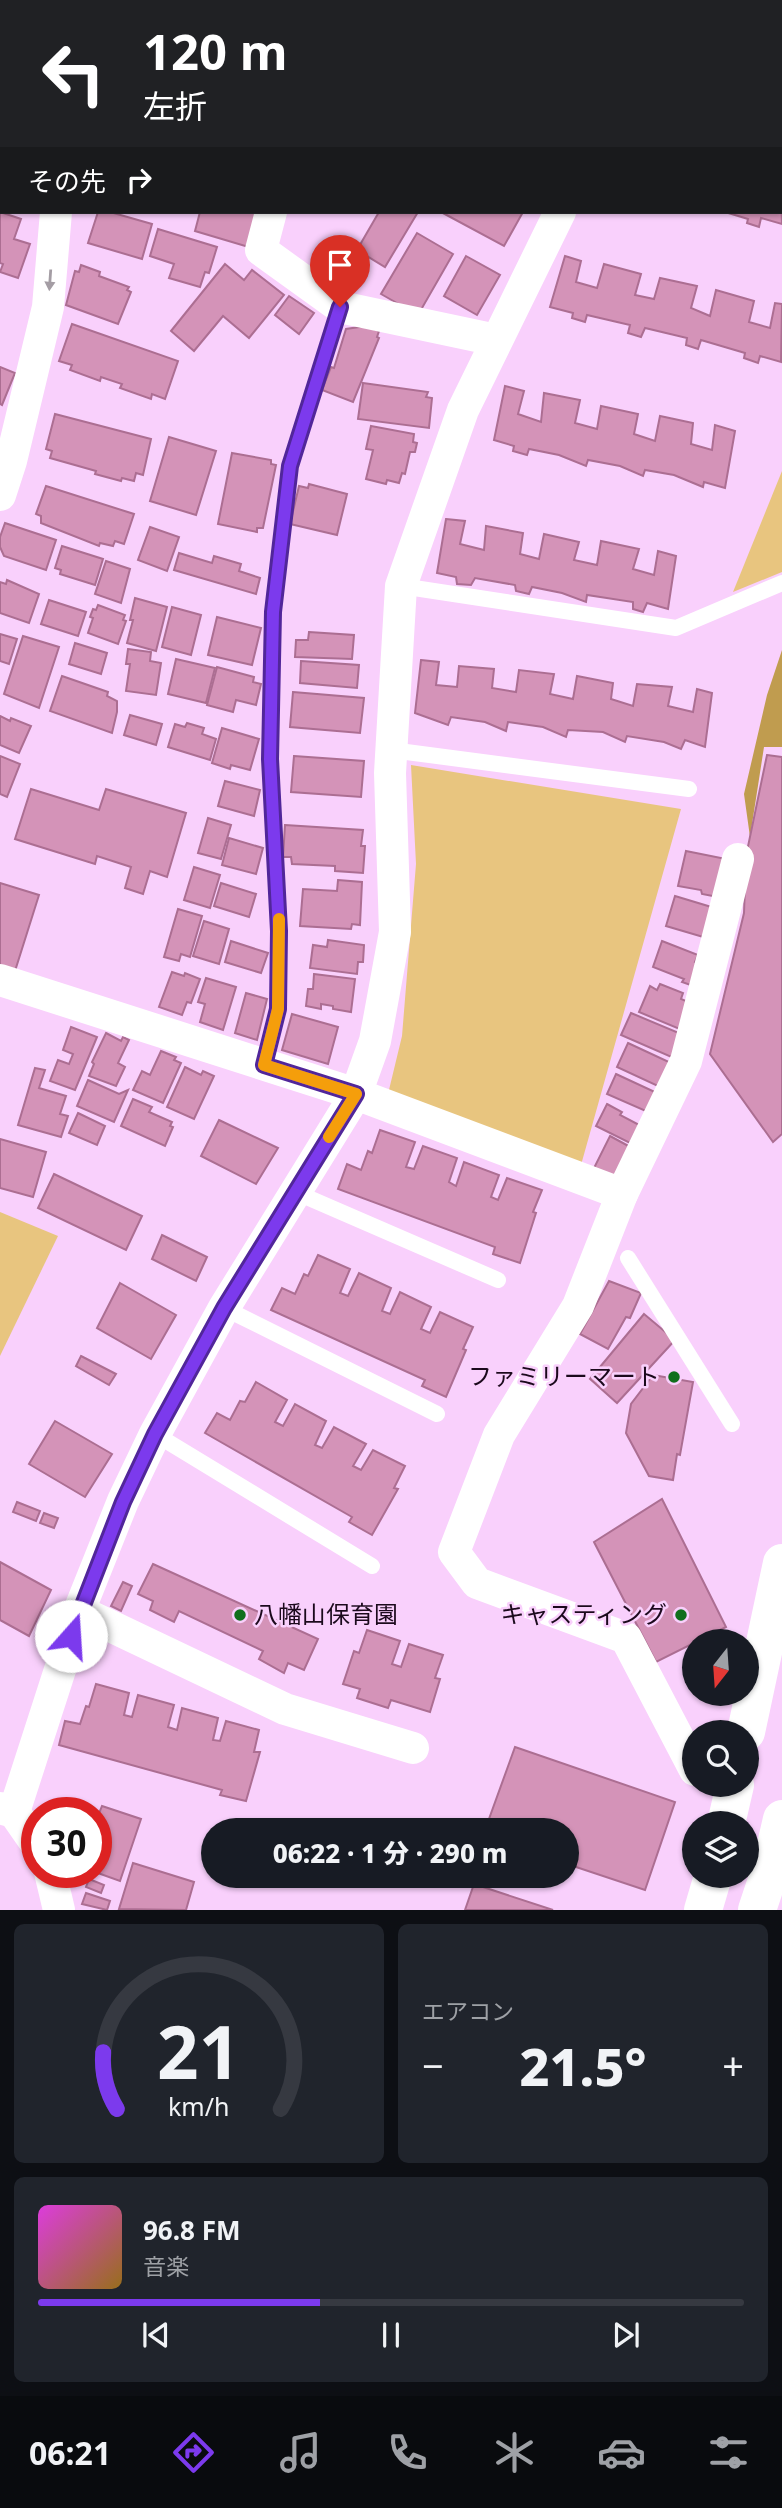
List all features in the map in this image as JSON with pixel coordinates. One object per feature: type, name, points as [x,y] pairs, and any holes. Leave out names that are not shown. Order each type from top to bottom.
[{"type":"main road","points":[[749,1720],[782,1563]]},
{"type":"main road","points":[[757,1909],[770,1871],[782,1819]]},
{"type":"main road","points":[[703,1909],[709,1888]]},
{"type":"street","points":[[0,495],[11,461],[48,307],[56,214]]},
{"type":"street","points":[[270,214],[261,250],[340,307],[496,340]]},
{"type":"street","points":[[21,1826],[7,1810],[79,1611],[123,1502],[155,1434],[224,1308],[356,1094],[375,1041],[395,932],[391,750],[401,586],[463,410],[559,214]]},
{"type":"street","points":[[682,1745],[626,1638],[477,1583],[454,1552],[499,1435],[578,1306],[622,1194],[686,1062],[738,859]]},
{"type":"street","points":[[0,980],[356,1094],[622,1194]]},
{"type":"street","points":[[79,1611],[285,1709],[413,1748]]},
{"type":"street","points":[[54,1888],[59,1909]]},
{"type":"lane","points":[[264,1065],[278,1009],[279,931],[270,759],[273,612],[290,466],[340,307]]},
{"type":"lane","points":[[401,586],[676,628],[782,583]]},
{"type":"lane","points":[[391,750],[689,789]]},
{"type":"lane","points":[[295,1192],[498,1280]]},
{"type":"lane","points":[[628,1258],[732,1424]]},
{"type":"lane","points":[[224,1308],[437,1414]]},
{"type":"lane","points":[[155,1434],[372,1566]]},
{"type":"shaded area","points":[[782,471],[782,572],[733,592]]},
{"type":"shaded area","points":[[782,650],[782,747],[764,747],[750,837],[744,794],[767,695]]},
{"type":"shaded area","points":[[411,765],[681,809],[581,1165],[388,1094],[402,1036],[416,864]]},
{"type":"shaded area","points":[[0,1212],[58,1236],[0,1356]]},
{"type":"building","points":[[0,214],[6,214],[21,219],[14,239],[30,244],[18,278],[0,272],[3,264],[0,263]]},
{"type":"building","points":[[97,214],[117,214],[152,224],[142,259],[88,243]]},
{"type":"building","points":[[199,214],[262,214],[252,248],[195,231]]},
{"type":"building","points":[[378,214],[417,214],[385,267],[357,250]]},
{"type":"building","points":[[445,214],[522,214],[504,246]]},
{"type":"building","points":[[732,214],[782,214],[782,224],[761,218],[759,227],[747,223],[748,219]]},
{"type":"building","points":[[158,229],[217,247],[209,273],[205,272],[200,287],[169,278],[174,264],[150,256]]},
{"type":"building","points":[[417,233],[453,254],[418,315],[381,294]]},
{"type":"building","points":[[466,256],[500,275],[477,315],[444,296]]},
{"type":"building","points":[[565,256],[581,261],[576,282],[597,288],[604,264],[641,274],[635,295],[654,299],[660,278],[697,286],[691,308],[710,316],[716,290],[754,301],[749,322],[770,328],[775,303],[782,304],[781,362],[760,356],[758,363],[744,358],[745,353],[701,340],[698,349],[686,345],[687,338],[645,328],[641,337],[628,333],[630,325],[587,315],[585,322],[572,318],[573,313],[550,307]]},
{"type":"building","points":[[225,264],[244,280],[252,270],[284,295],[249,338],[223,316],[194,351],[171,331]]},
{"type":"building","points":[[81,265],[100,272],[99,276],[129,287],[127,290],[131,292],[118,324],[66,305],[75,271],[79,272]]},
{"type":"building","points":[[289,296],[314,313],[299,334],[275,315]]},
{"type":"building","points":[[72,324],[178,361],[165,399],[152,394],[151,399],[120,388],[122,384],[101,377],[100,381],[70,370],[72,365],[59,361]]},
{"type":"building","points":[[366,326],[379,331],[379,338],[353,402],[322,390],[331,367],[334,368],[346,329]]},
{"type":"building","points":[[0,367],[15,373],[2,405],[0,404]]},
{"type":"building","points":[[363,383],[428,392],[426,397],[432,398],[429,428],[358,419]]},
{"type":"building","points":[[505,386],[524,391],[518,414],[541,422],[544,393],[580,400],[575,423],[597,429],[601,406],[638,414],[634,434],[655,441],[660,416],[693,423],[691,444],[712,450],[715,425],[735,431],[725,488],[704,482],[703,487],[674,475],[645,470],[643,476],[620,466],[588,460],[586,466],[559,455],[529,449],[527,455],[513,451],[514,446],[494,440]]},
{"type":"building","points":[[55,414],[151,439],[143,475],[136,473],[134,481],[122,478],[121,481],[50,458],[52,451],[46,449]]},
{"type":"building","points":[[371,426],[414,434],[413,442],[417,443],[415,452],[410,452],[405,474],[402,473],[399,483],[387,480],[386,484],[366,479],[373,450],[366,449]]},
{"type":"building","points":[[169,437],[216,451],[196,515],[150,501]]},
{"type":"building","points":[[232,453],[271,460],[271,464],[276,465],[263,528],[257,528],[257,532],[218,524]]},
{"type":"building","points":[[309,484],[347,494],[337,535],[290,524],[299,486],[308,488]]},
{"type":"building","points":[[46,486],[134,514],[124,544],[115,541],[113,546],[100,543],[99,546],[41,523],[41,516],[36,514]]},
{"type":"building","points":[[446,519],[465,521],[460,544],[484,550],[486,526],[523,533],[520,554],[539,559],[544,534],[579,542],[574,560],[597,565],[601,541],[639,549],[633,569],[654,575],[658,551],[676,556],[668,609],[647,603],[643,612],[633,609],[633,602],[587,595],[586,602],[562,593],[532,587],[529,594],[516,591],[515,585],[475,578],[471,585],[457,584],[456,577],[437,573]]},
{"type":"building","points":[[5,523],[56,540],[46,570],[4,556],[0,537]]},
{"type":"building","points":[[150,527],[179,537],[167,571],[138,560]]},
{"type":"building","points":[[62,546],[103,559],[95,585],[60,574],[61,570],[55,568]]},
{"type":"building","points":[[179,553],[212,563],[214,556],[241,564],[239,571],[260,578],[256,594],[174,570]]},
{"type":"building","points":[[106,561],[130,569],[121,603],[95,594]]},
{"type":"building","points":[[7,580],[39,594],[29,623],[0,613],[0,582],[6,584]]},
{"type":"building","points":[[135,598],[167,607],[156,651],[127,643]]},
{"type":"building","points":[[49,600],[86,612],[78,636],[41,624]]},
{"type":"building","points":[[98,605],[125,615],[123,620],[126,621],[118,644],[88,633],[93,618],[90,617]]},
{"type":"building","points":[[172,607],[201,615],[191,655],[162,647]]},
{"type":"building","points":[[217,617],[261,628],[252,665],[208,655]]},
{"type":"building","points":[[309,632],[354,635],[352,659],[295,657],[296,640],[308,640]]},
{"type":"building","points":[[0,634],[17,639],[9,664],[0,661]]},
{"type":"building","points":[[23,636],[59,647],[39,708],[4,694]]},
{"type":"building","points":[[75,643],[107,653],[101,674],[69,664]]},
{"type":"building","points":[[128,649],[151,652],[150,661],[161,663],[156,695],[126,691],[130,664],[126,664]]},
{"type":"building","points":[[176,659],[215,668],[206,703],[168,694]]},
{"type":"building","points":[[421,660],[439,662],[436,685],[457,687],[459,666],[494,669],[492,688],[516,692],[519,670],[554,674],[550,694],[573,699],[577,676],[613,683],[611,699],[633,706],[637,684],[672,687],[668,706],[693,712],[697,689],[712,693],[705,747],[685,740],[681,749],[664,742],[627,736],[625,742],[603,732],[568,730],[566,737],[543,727],[508,722],[506,731],[485,722],[451,717],[448,725],[415,713]]},
{"type":"building","points":[[301,661],[359,665],[357,688],[300,683]]},
{"type":"building","points":[[217,667],[254,677],[253,682],[261,684],[256,705],[236,700],[233,712],[207,705]]},
{"type":"building","points":[[62,676],[108,692],[107,696],[117,701],[112,733],[50,711]]},
{"type":"building","points":[[293,692],[364,698],[360,733],[290,727]]},
{"type":"building","points":[[130,715],[162,724],[156,745],[124,735]]},
{"type":"building","points":[[0,716],[31,726],[19,753],[0,745]]},
{"type":"building","points":[[187,723],[204,728],[202,734],[216,739],[210,760],[168,747],[175,724],[185,727]]},
{"type":"building","points":[[222,728],[259,739],[250,770],[231,765],[230,769],[212,763]]},
{"type":"building","points":[[767,755],[782,757],[782,1134],[773,1142],[710,1054],[744,913],[746,856]]},
{"type":"building","points":[[0,756],[20,764],[7,797],[0,794]]},
{"type":"building","points":[[294,756],[364,761],[361,797],[291,792]]},
{"type":"building","points":[[225,781],[260,790],[254,816],[218,806]]},
{"type":"building","points":[[31,789],[99,810],[106,789],[186,813],[167,877],[150,871],[143,894],[125,888],[131,867],[97,856],[95,864],[15,839]]},
{"type":"building","points":[[208,818],[231,825],[221,859],[198,853]]},
{"type":"building","points":[[285,825],[363,830],[363,873],[335,871],[335,866],[292,864],[291,857],[283,857]]},
{"type":"building","points":[[229,838],[263,848],[256,874],[222,865]]},
{"type":"building","points":[[686,851],[726,859],[718,897],[702,894],[701,890],[678,886]]},
{"type":"building","points":[[194,867],[220,875],[210,908],[184,900]]},
{"type":"building","points":[[338,880],[362,882],[360,925],[352,924],[351,929],[300,926],[303,889],[337,891]]},
{"type":"building","points":[[0,883],[39,895],[15,971],[0,967]]},
{"type":"building","points":[[221,883],[256,894],[249,917],[214,906]]},
{"type":"building","points":[[675,896],[718,909],[710,939],[666,926]]},
{"type":"building","points":[[178,909],[202,916],[190,957],[181,954],[179,961],[164,957]]},
{"type":"building","points":[[204,921],[229,929],[219,964],[193,956]]},
{"type":"building","points":[[328,940],[364,945],[363,962],[358,962],[357,974],[310,968],[313,945],[327,947]]},
{"type":"building","points":[[231,941],[268,953],[261,973],[225,962]]},
{"type":"building","points":[[662,941],[698,955],[695,962],[707,967],[699,988],[653,967]]},
{"type":"building","points":[[172,972],[184,976],[185,973],[200,979],[191,1003],[187,1002],[182,1015],[159,1007]]},
{"type":"building","points":[[314,974],[355,979],[351,1012],[321,1004],[321,1009],[306,1006],[308,989],[313,989]]},
{"type":"building","points":[[206,978],[236,987],[223,1030],[200,1022],[205,1004],[198,1002]]},
{"type":"building","points":[[660,984],[683,993],[681,999],[693,1004],[682,1030],[639,1012],[650,986],[657,990]]},
{"type":"building","points":[[246,993],[267,999],[257,1040],[235,1033]]},
{"type":"building","points":[[631,1013],[686,1036],[676,1059],[621,1035]]},
{"type":"building","points":[[292,1014],[338,1027],[328,1064],[282,1050]]},
{"type":"building","points":[[71,1027],[97,1037],[75,1090],[50,1081],[58,1060],[69,1064],[73,1054],[63,1050]]},
{"type":"building","points":[[106,1033],[121,1041],[123,1037],[129,1040],[118,1063],[125,1067],[116,1086],[89,1076],[94,1064],[92,1062]]},
{"type":"building","points":[[628,1043],[671,1063],[660,1087],[617,1067]]},
{"type":"building","points":[[161,1051],[176,1057],[174,1060],[181,1063],[163,1103],[133,1090],[142,1071],[150,1075]]},
{"type":"building","points":[[185,1067],[201,1075],[203,1071],[214,1076],[194,1119],[167,1107]]},
{"type":"building","points":[[35,1068],[45,1070],[39,1088],[66,1096],[60,1114],[68,1116],[61,1137],[18,1125]]},
{"type":"building","points":[[616,1074],[657,1093],[648,1112],[607,1094]]},
{"type":"building","points":[[88,1080],[119,1094],[128,1090],[114,1122],[77,1106]]},
{"type":"building","points":[[133,1099],[152,1107],[149,1112],[172,1122],[170,1126],[173,1127],[165,1146],[121,1126]]},
{"type":"building","points":[[607,1104],[622,1112],[620,1115],[643,1127],[634,1145],[596,1126]]},
{"type":"building","points":[[78,1113],[105,1126],[97,1145],[69,1133]]},
{"type":"building","points":[[219,1120],[278,1148],[256,1184],[201,1156]]},
{"type":"building","points":[[380,1130],[415,1142],[406,1167],[414,1169],[423,1146],[457,1158],[449,1182],[456,1186],[464,1162],[499,1175],[491,1197],[498,1200],[507,1178],[542,1190],[533,1212],[536,1213],[520,1263],[493,1254],[495,1247],[338,1189],[347,1164],[361,1170],[368,1151],[372,1153]]},
{"type":"building","points":[[610,1136],[634,1149],[617,1181],[594,1168]]},
{"type":"building","points":[[0,1139],[46,1152],[33,1197],[0,1188]]},
{"type":"building","points":[[54,1174],[142,1216],[126,1250],[38,1208]]},
{"type":"building","points":[[162,1235],[207,1257],[196,1281],[152,1259]]},
{"type":"building","points":[[318,1255],[350,1269],[340,1293],[348,1296],[359,1273],[391,1288],[382,1311],[390,1314],[400,1292],[431,1307],[421,1329],[430,1333],[440,1312],[473,1327],[446,1397],[422,1386],[425,1380],[271,1310],[282,1288],[295,1294],[304,1274],[308,1276]]},
{"type":"building","points":[[609,1281],[641,1293],[630,1318],[626,1317],[608,1349],[580,1334]]},
{"type":"building","points":[[120,1283],[176,1315],[151,1359],[97,1328]]},
{"type":"building","points":[[644,1314],[675,1340],[617,1403],[590,1379]]},
{"type":"building","points":[[81,1356],[116,1374],[109,1385],[76,1366]]},
{"type":"building","points":[[653,1375],[693,1382],[673,1480],[649,1476],[626,1433],[631,1404]]},
{"type":"building","points":[[256,1382],[287,1400],[275,1422],[283,1426],[295,1404],[326,1421],[315,1445],[322,1448],[334,1427],[366,1444],[353,1466],[361,1470],[373,1450],[405,1466],[394,1488],[398,1489],[372,1535],[349,1522],[352,1517],[205,1433],[217,1413],[230,1420],[240,1401],[245,1402]]},
{"type":"building","points":[[55,1421],[112,1454],[85,1497],[29,1464]]},
{"type":"building","points":[[662,1499],[726,1627],[682,1629],[682,1649],[656,1662],[594,1542]]},
{"type":"building","points":[[17,1502],[40,1511],[36,1521],[13,1512]]},
{"type":"building","points":[[44,1513],[58,1518],[54,1528],[40,1523]]},
{"type":"building","points":[[0,1562],[51,1590],[29,1636],[0,1620]]},
{"type":"building","points":[[153,1564],[318,1639],[304,1670],[288,1663],[284,1673],[259,1659],[263,1651],[179,1611],[174,1622],[150,1610],[153,1601],[138,1594]]},
{"type":"building","points":[[123,1582],[132,1586],[121,1611],[111,1606]]},
{"type":"building","points":[[367,1630],[400,1641],[392,1664],[401,1667],[409,1644],[443,1655],[435,1678],[440,1679],[430,1712],[391,1700],[388,1708],[357,1698],[360,1689],[343,1684],[354,1651],[359,1653]]},
{"type":"building","points":[[96,1684],[129,1693],[124,1715],[132,1717],[138,1695],[174,1705],[168,1727],[177,1730],[182,1708],[218,1718],[213,1740],[220,1741],[226,1721],[259,1730],[254,1752],[260,1752],[246,1801],[220,1795],[222,1790],[59,1745],[65,1721],[80,1724]]},
{"type":"building","points":[[515,1747],[675,1802],[645,1890],[579,1868],[579,1818],[489,1818]]},
{"type":"building","points":[[112,1809],[141,1819],[120,1881],[112,1878]]},
{"type":"building","points":[[133,1863],[194,1882],[186,1910],[119,1909]]},
{"type":"building","points":[[88,1888],[103,1888],[101,1893]]},
{"type":"building","points":[[473,1888],[486,1888],[553,1910],[465,1910]]},
{"type":"building","points":[[86,1893],[110,1901],[107,1910],[82,1904]]},
{"type":"slow traffic","points":[[279,919],[278,1009],[264,1065],[356,1094],[329,1137]]},
{"type":"place","name":"ファミリーマート","points":[[674,1377]]},
{"type":"place","name":"八幡山保育園","points":[[240,1615]]},
{"type":"place","name":"キャスティング","points":[[681,1615]]},
{"type":"route","points":[[71,1636],[123,1502],[155,1434],[224,1308],[356,1094],[264,1065],[278,1009],[279,931],[270,759],[273,612],[290,466],[340,307]]}]
